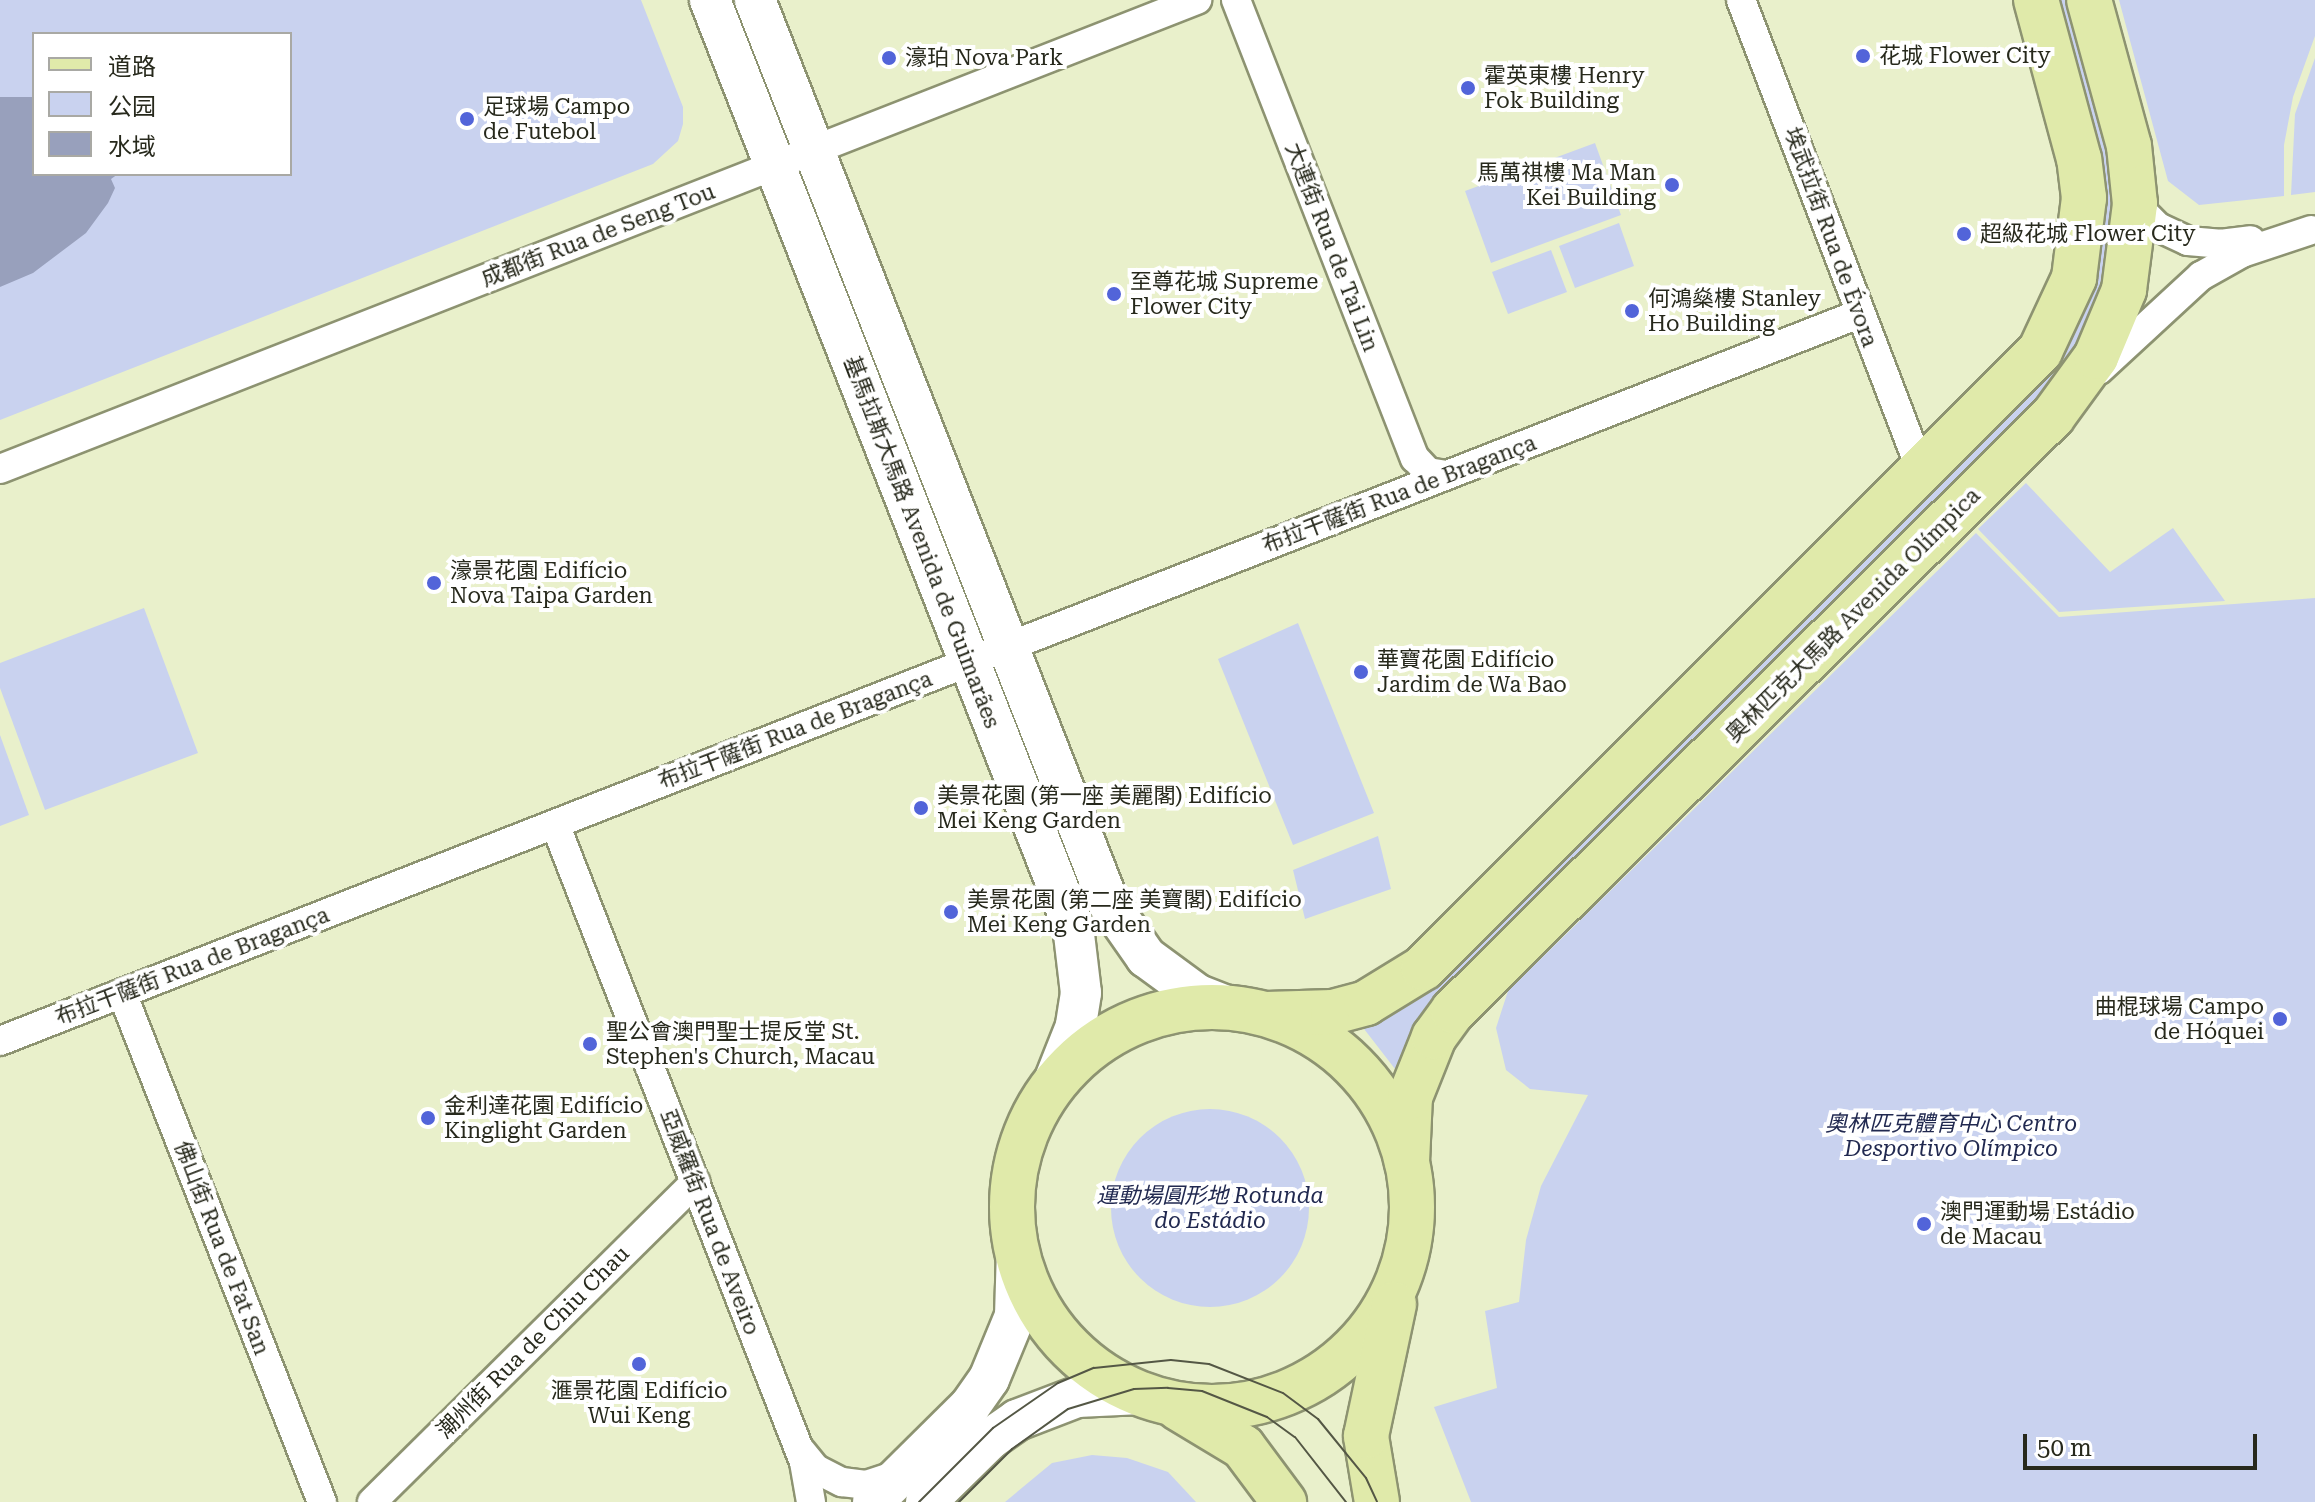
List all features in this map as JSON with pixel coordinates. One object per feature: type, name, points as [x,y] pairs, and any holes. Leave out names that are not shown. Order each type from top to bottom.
[{"type":"main road","name":"基馬拉斯大馬路 Avenida de Guimarães","points":[[710,0],[1073,926],[1080,958],[1076,1026],[1051,1089]]},
{"type":"main road","name":"基馬拉斯大馬路 Avenida de Guimarães","points":[[755,0],[1109,904],[1125,932],[1171,978],[1248,1010]]},
{"type":"main road","points":[[873,1502],[970,1406],[1005,1348],[1019,1282],[1016,1172],[1028,1131],[1051,1089],[1076,1060],[1130,1024],[1192,1007],[1300,1016],[1366,1003],[1423,968],[1922,473],[2040,351],[2060,316],[2079,259],[2084,209],[2079,159],[2036,0]]},
{"type":"main road","name":"奧林匹克大馬路 Avenida Olímpica","points":[[1407,1162],[1410,1097],[1430,1047],[1453,1011],[2053,416],[2090,368],[2116,313],[2129,266],[2135,204],[2129,146],[2089,0]]},
{"type":"main road","points":[[1248,1010],[1315,1035],[1367,1079],[1386,1107],[1407,1162],[1412,1204],[1366,1436],[1377,1502]]},
{"type":"main road","points":[[1017,1248],[1035,1300],[1051,1326],[1096,1371],[1207,1421],[1243,1447],[1284,1502]]},
{"type":"main road","points":[[926,1502],[990,1439],[1017,1420],[1077,1397],[1149,1397],[1224,1407],[1279,1395],[1320,1376],[1369,1330],[1401,1271]]},
{"type":"street","name":"成都街 Rua de Seng Tou","points":[[0,469],[1197,0]]},
{"type":"street","name":"大連街 Rua de Tai Lin","points":[[1236,0],[1415,458]]},
{"type":"street","name":"埃武拉街 Rua de Évora","points":[[1741,0],[1922,473]]},
{"type":"street","points":[[2135,204],[2158,227],[2204,244],[2313,230]]},
{"type":"street","points":[[2053,416],[2163,307],[2201,276],[2242,253],[2313,230]]},
{"type":"street","name":"布拉干薩街 Rua de Bragança","points":[[0,1041],[1859,314]]},
{"type":"street","points":[[1415,458],[1428,472],[1447,475]]},
{"type":"street","points":[[1403,492],[1415,478],[1415,458]]},
{"type":"street","name":"亞威羅街 Rua de Aveiro","points":[[555,824],[796,1441],[811,1502]]},
{"type":"street","name":"佛山街 Rua de Fat San","points":[[122,993],[322,1502]]},
{"type":"street","name":"潮州街 Rua de Chiu Chau","points":[[372,1502],[695,1182]]},
{"type":"street","name":"亞威羅街 Rua de Aveiro","points":[[796,1441],[816,1469],[842,1482],[878,1483],[909,1466]]},
{"type":"green space","points":[[0,0],[641,0],[683,107],[683,124],[678,141],[653,164],[0,420]]},
{"type":"green space","points":[[2056,0],[2073,0],[2120,188],[2101,305],[2067,371],[1402,1078],[1361,1025],[2070,330]]},
{"type":"green space","points":[[2119,0],[2315,0],[2315,36],[2293,97],[2284,145],[2284,196],[2199,205],[2168,181]]},
{"type":"green space","points":[[2315,58],[2315,192],[2291,195],[2295,114]]},
{"type":"green space","points":[[1595,143],[1621,215],[1491,263],[1465,191]]},
{"type":"green space","points":[[1619,223],[1634,266],[1575,288],[1559,246]]},
{"type":"green space","points":[[1551,250],[1567,292],[1508,314],[1492,272]]},
{"type":"green space","points":[[2026,483],[2110,572],[2173,528],[2225,601],[2059,612],[1978,529]]},
{"type":"green space","name":"澳門運動場 Estádio de Macau","points":[[1976,533],[2059,617],[2315,598],[2315,1502],[1471,1502],[1434,1407],[1497,1388],[1485,1311],[1519,1302],[1526,1240],[1541,1186],[1588,1095],[1530,1089],[1506,1070],[1496,1028],[1508,991]]},
{"type":"green space","points":[[144,608],[198,753],[45,810],[0,688],[0,663]]},
{"type":"green space","points":[[1298,623],[1374,813],[1293,845],[1218,659]]},
{"type":"green space","points":[[0,735],[29,815],[0,826]]},
{"type":"green space","points":[[1378,836],[1391,889],[1305,919],[1293,870]]},
{"type":"green space","name":"運動場圓形地 Rotunda do Estádio","points":[[1210,1109],[1248,1116],[1280,1138],[1302,1170],[1309,1208],[1302,1246],[1280,1278],[1248,1300],[1210,1307],[1172,1300],[1140,1278],[1118,1246],[1111,1208],[1118,1170],[1140,1138],[1172,1116]]},
{"type":"green space","points":[[1092,1455],[1127,1458],[1168,1472],[1196,1502],[1005,1502],[1052,1463]]},
{"type":"water","points":[[0,97],[32,97],[32,176],[115,176],[111,179],[115,188],[86,233],[33,273],[0,287]]},
{"type":"tram line","points":[[919,1502],[993,1428],[1058,1383],[1094,1368],[1171,1360],[1209,1364],[1283,1393],[1318,1419],[1366,1478],[1377,1502]]},
{"type":"tram line","points":[[959,1502],[1012,1449],[1068,1409],[1134,1389],[1168,1388],[1202,1391],[1267,1417],[1295,1437],[1346,1502]]},
{"type":"place","name":"花城 Flower City","points":[[1863,56]]},
{"type":"place","name":"濠珀 Nova Park","points":[[889,58]]},
{"type":"place","name":"霍英東樓 Henry Fok Building","points":[[1468,88]]},
{"type":"place","name":"足球場 Campo de Futebol","points":[[467,119]]},
{"type":"place","name":"馬萬祺樓 Ma Man Kei Building","points":[[1672,185]]},
{"type":"place","name":"超級花城 Flower City","points":[[1964,234]]},
{"type":"place","name":"至尊花城 Supreme Flower City","points":[[1114,294]]},
{"type":"place","name":"何鴻燊樓 Stanley Ho Building","points":[[1632,311]]},
{"type":"place","name":"濠景花園 Edifício Nova Taipa Garden","points":[[434,583]]},
{"type":"place","name":"華寶花園 Edifício Jardim de Wa Bao","points":[[1361,672]]},
{"type":"place","name":"美景花園 (第一座 美麗閣) Edifício Mei Keng Garden","points":[[921,808]]},
{"type":"place","name":"美景花園 (第二座 美寶閣) Edifício Mei Keng Garden","points":[[951,912]]},
{"type":"place","name":"曲棍球場 Campo de Hóquei","points":[[2280,1019]]},
{"type":"place","name":"聖公會澳門聖士提反堂 St. Stephen's Church, Macau","points":[[590,1044]]},
{"type":"place","name":"金利達花園 Edifício Kinglight Garden","points":[[428,1118]]},
{"type":"place","name":"澳門運動場 Estádio de Macau","points":[[1924,1224]]},
{"type":"place","name":"滙景花園 Edifício Wui Keng","points":[[639,1364]]},
{"type":"park label","name":"奧林匹克體育中心 Centro Desportivo Olímpico","points":[[1951,1136]]}]
